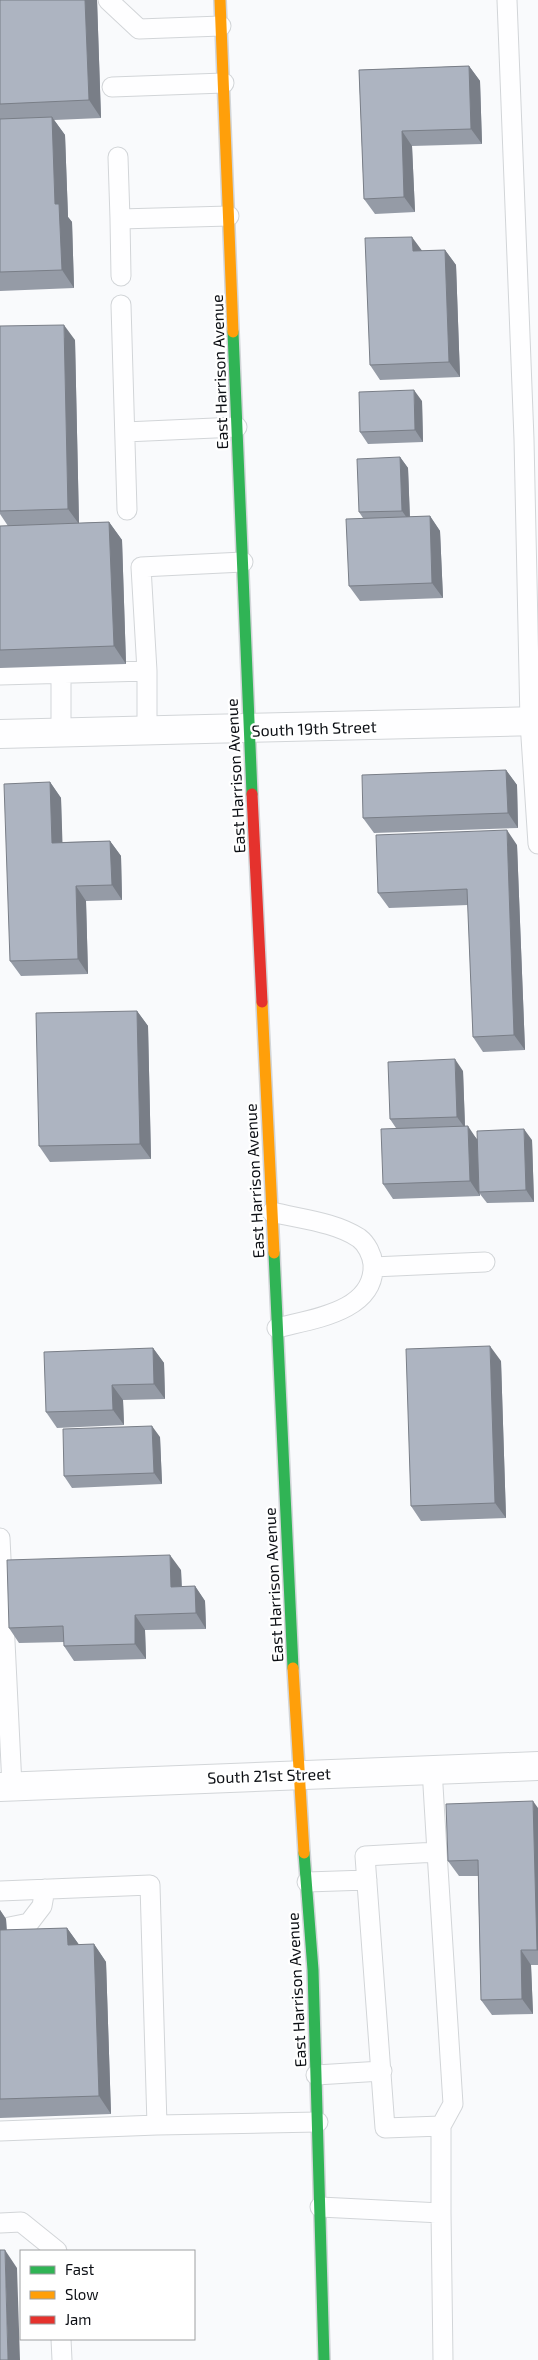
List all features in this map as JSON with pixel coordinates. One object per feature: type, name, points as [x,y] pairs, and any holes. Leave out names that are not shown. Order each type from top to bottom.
[{"type":"main road","name":"East Harrison Avenue","points":[[220,0],[249,730],[298,1774],[307,1882],[316,2075],[324,2360]]},
{"type":"street","name":"South 19th Street","points":[[0,734],[249,730],[534,722]]},
{"type":"street","name":"South 21st Street","points":[[6,1786],[538,1766]]},
{"type":"lane","points":[[108,0],[139,29],[221,26]]},
{"type":"lane","points":[[507,0],[538,844]]},
{"type":"lane","points":[[112,87],[224,83]]},
{"type":"lane","points":[[118,157],[121,276]]},
{"type":"lane","points":[[120,219],[229,216]]},
{"type":"lane","points":[[121,305],[127,510]]},
{"type":"lane","points":[[125,432],[237,427]]},
{"type":"lane","points":[[147,732],[147,671],[141,566],[242,562]]},
{"type":"lane","points":[[7,673],[60,674],[147,671]]},
{"type":"lane","points":[[60,674],[61,733]]},
{"type":"lane","points":[[272,1212],[342,1228],[361,1240],[372,1255],[373,1267],[372,1279],[362,1296],[338,1312],[277,1328]]},
{"type":"lane","points":[[373,1267],[485,1262]]},
{"type":"lane","points":[[0,1538],[6,1786]]},
{"type":"lane","points":[[432,1770],[453,2104],[442,2126],[441,2213],[444,2360]]},
{"type":"lane","points":[[437,1852],[365,1856],[385,2128],[442,2126]]},
{"type":"lane","points":[[307,1882],[367,1880]]},
{"type":"lane","points":[[0,1891],[150,1885],[157,2125]]},
{"type":"lane","points":[[0,1929],[29,1924],[42,1906],[45,1889]]},
{"type":"lane","points":[[316,2075],[382,2071]]},
{"type":"lane","points":[[0,2132],[157,2125],[318,2122]]},
{"type":"lane","points":[[320,2207],[441,2213]]},
{"type":"lane","points":[[0,2222],[20,2222],[56,2250]]},
{"type":"lane","points":[[62,2340],[62,2360]]},
{"type":"building","points":[[0,0],[85,0],[89,100],[0,104]]},
{"type":"building","points":[[469,66],[471,129],[402,131],[404,197],[364,199],[359,70]]},
{"type":"building","points":[[52,117],[55,204],[59,204],[62,270],[0,272],[0,119]]},
{"type":"building","points":[[412,237],[413,251],[445,250],[449,362],[370,365],[365,238]]},
{"type":"building","points":[[64,325],[68,509],[0,511],[0,326]]},
{"type":"building","points":[[414,390],[415,430],[360,432],[359,392]]},
{"type":"building","points":[[400,457],[402,511],[359,512],[357,459]]},
{"type":"building","points":[[430,516],[432,583],[349,586],[346,519]]},
{"type":"building","points":[[109,522],[114,646],[0,650],[0,526]]},
{"type":"building","points":[[506,770],[508,813],[363,818],[362,775]]},
{"type":"building","points":[[50,782],[52,843],[110,841],[112,885],[76,886],[78,959],[10,961],[4,784]]},
{"type":"building","points":[[507,830],[514,1035],[473,1037],[467,889],[378,893],[376,835]]},
{"type":"building","points":[[137,1011],[140,1144],[39,1146],[36,1013]]},
{"type":"building","points":[[455,1059],[457,1117],[390,1119],[388,1062]]},
{"type":"building","points":[[468,1126],[470,1181],[383,1184],[381,1129]]},
{"type":"building","points":[[524,1129],[526,1190],[479,1192],[477,1131]]},
{"type":"building","points":[[490,1346],[495,1503],[411,1506],[406,1349]]},
{"type":"building","points":[[153,1348],[154,1384],[112,1385],[113,1410],[46,1412],[44,1352]]},
{"type":"building","points":[[152,1426],[154,1473],[64,1476],[63,1429]]},
{"type":"building","points":[[170,1555],[171,1587],[195,1586],[196,1613],[135,1615],[135,1644],[64,1646],[63,1626],[9,1628],[7,1560]]},
{"type":"building","points":[[533,1801],[537,1950],[521,1950],[522,1999],[481,2000],[478,1860],[448,1861],[446,1804]]},
{"type":"building","points":[[67,1928],[68,1945],[94,1944],[99,2096],[0,2099],[0,1930]]},
{"type":"building","points":[[0,2250],[5,2250],[8,2360],[0,2360]]},
{"type":"traffic: fast","points":[[233,332],[252,794]]},
{"type":"traffic: fast","points":[[274,1253],[293,1668]]},
{"type":"traffic: fast","points":[[304,1853],[313,1970],[324,2360]]},
{"type":"traffic: slow","points":[[220,0],[233,332]]},
{"type":"traffic: slow","points":[[262,1002],[274,1253]]},
{"type":"traffic: slow","points":[[293,1668],[304,1853]]},
{"type":"traffic: jam","points":[[252,794],[262,1002]]}]
